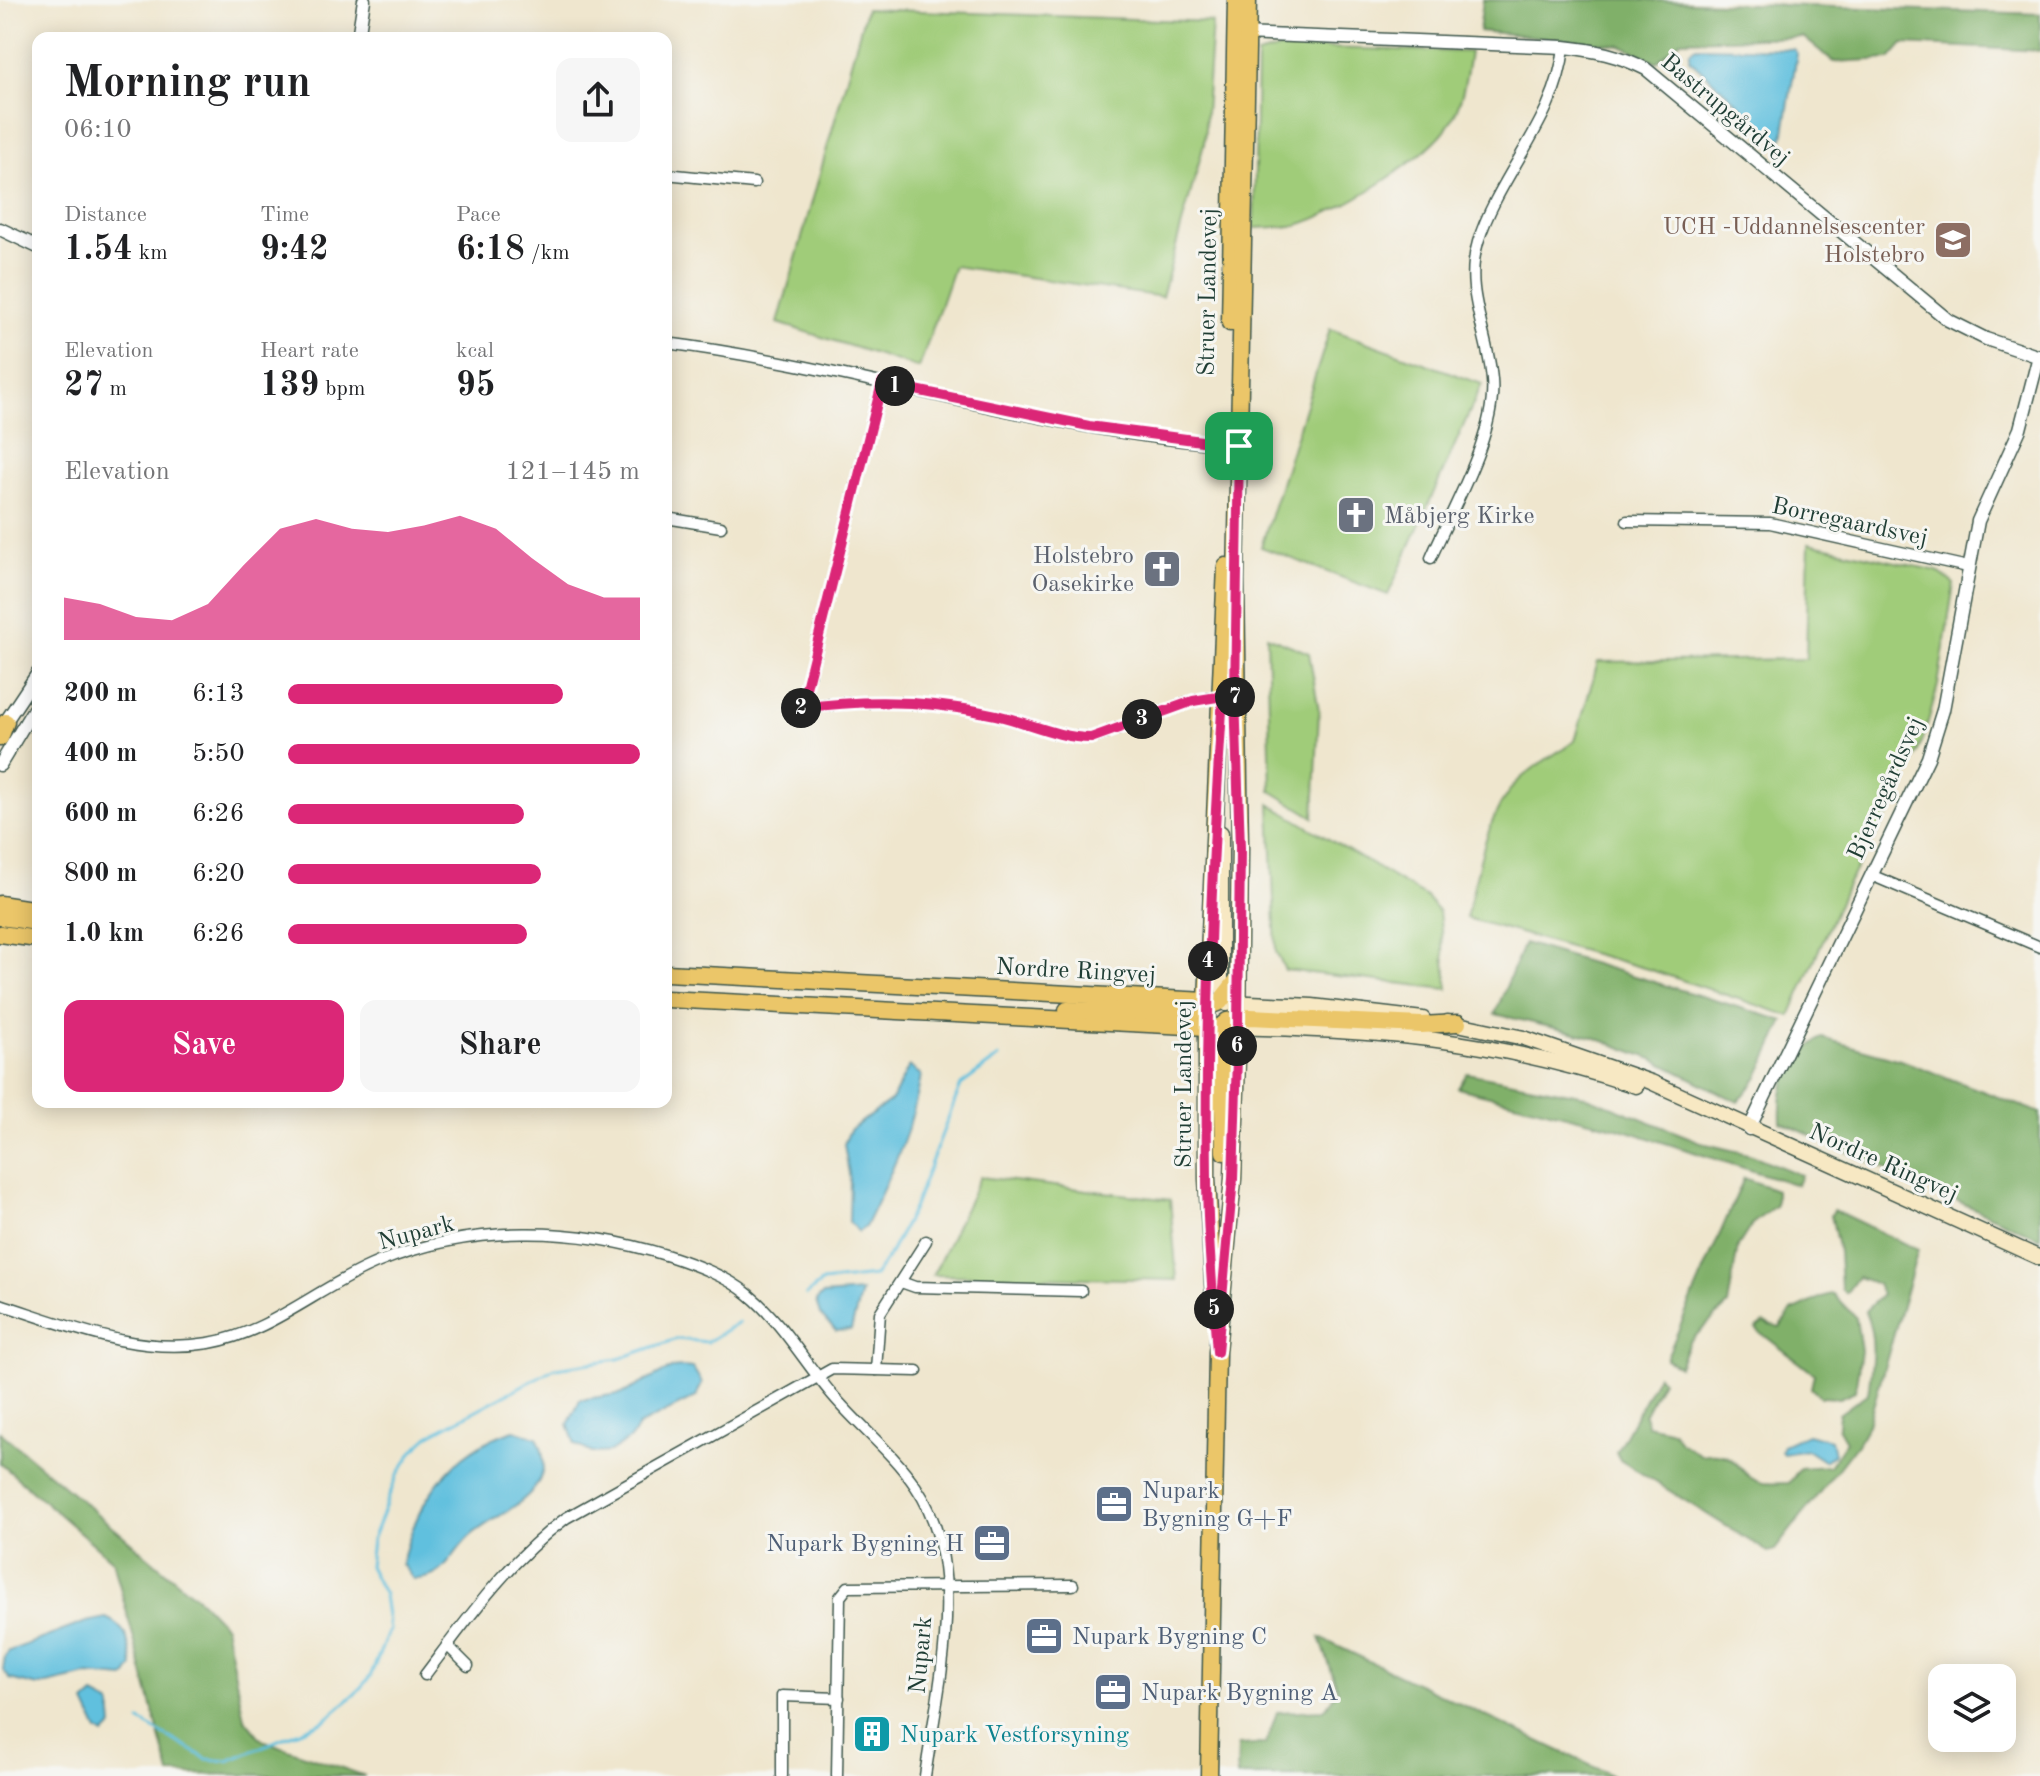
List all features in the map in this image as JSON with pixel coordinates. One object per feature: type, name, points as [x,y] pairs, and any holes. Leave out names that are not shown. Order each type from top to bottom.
[{"type":"main road","name":"Struer Landevej","points":[[1209,1776],[1217,1352],[1207,1179],[1217,1016],[1238,978],[1240,848],[1229,696],[1241,34],[1236,0]]},
{"type":"main road","name":"Struer Landevej","points":[[1241,34],[1248,0]]},
{"type":"main road","name":"Struer Landevej","points":[[1217,1352],[1230,1218],[1217,1016],[1215,794],[1229,696]]},
{"type":"main road","points":[[0,904],[32,909]]},
{"type":"main road","points":[[0,917],[32,921]]},
{"type":"main road","points":[[0,934],[32,938]]},
{"type":"main road","name":"Nordre Ringvej","points":[[672,973],[1175,999],[1217,1016],[1263,1028],[1386,1032],[1462,1041],[1590,1071],[1708,1110]]},
{"type":"main road","name":"Nordre Ringvej","points":[[672,999],[990,1017],[1217,1016]]},
{"type":"main road","points":[[1230,1218],[1225,1194],[1222,1060],[1217,1016],[1421,1025],[1458,1023]]},
{"type":"main road","name":"Nordre Ringvej","points":[[1458,1023],[1572,1052],[1651,1082],[1749,1129],[2040,1258]]},
{"type":"street","points":[[359,32],[364,0]]},
{"type":"street","name":"Bastrupgårdvej","points":[[1241,34],[1564,47],[1599,51],[1646,69],[1948,320],[2001,345],[2040,356]]},
{"type":"street","points":[[1431,558],[1484,433],[1491,406],[1492,380],[1473,303],[1472,276],[1478,243],[1491,209],[1555,91],[1564,47]]},
{"type":"street","points":[[672,175],[754,183]]},
{"type":"street","points":[[0,229],[32,244]]},
{"type":"street","points":[[672,344],[740,352],[1089,426],[1234,445]]},
{"type":"street","name":"Bjerregårdsvej","points":[[1749,1129],[1928,758],[1939,724],[1978,521],[2020,429],[2040,356]]},
{"type":"street","points":[[882,383],[801,708],[882,700],[994,714],[1075,738],[1091,738],[1193,701],[1229,696]]},
{"type":"street","points":[[672,519],[721,527]]},
{"type":"street","name":"Borregaardsvej","points":[[1627,521],[1770,523],[1968,567]]},
{"type":"street","points":[[2,730],[32,682]]},
{"type":"street","points":[[0,765],[32,712]]},
{"type":"street","points":[[1871,875],[2040,947]]},
{"type":"street","name":"Nupark","points":[[0,1304],[117,1342],[151,1347],[199,1345],[259,1328],[332,1283],[380,1261],[433,1244],[489,1235],[560,1234],[645,1249],[726,1279],[751,1296],[771,1317],[852,1419],[900,1465],[918,1489],[935,1522],[946,1585],[940,1674],[925,1776]]},
{"type":"street","points":[[876,1370],[878,1320],[926,1241]]},
{"type":"street","points":[[901,1282],[915,1287],[1081,1291]]},
{"type":"street","points":[[425,1675],[504,1572],[533,1543],[566,1518],[832,1369],[917,1371]]},
{"type":"street","name":"Nupark","points":[[837,1776],[840,1597],[848,1587],[1073,1585]]},
{"type":"street","points":[[447,1645],[468,1666]]},
{"type":"street","points":[[782,1776],[782,1696],[839,1698]]},
{"type":"green space","points":[[1483,0],[1635,0],[2040,14],[2040,51],[1903,44],[1890,59],[1834,62],[1803,37],[1681,40],[1657,62],[1621,45],[1479,31]]},
{"type":"green space","points":[[866,9],[1212,22],[1204,144],[1162,297],[954,266],[919,368],[778,323]]},
{"type":"green space","points":[[1287,47],[1470,52],[1454,115],[1439,137],[1423,152],[1381,183],[1335,210],[1292,226],[1254,228],[1257,55]]},
{"type":"green space","points":[[1330,329],[1482,384],[1388,595],[1261,547]]},
{"type":"green space","points":[[1809,543],[1937,571],[1954,584],[1938,685],[1923,740],[1897,798],[1848,883],[1790,1016],[1651,970],[1466,918],[1486,838],[1499,807],[1521,778],[1575,741],[1598,662],[1806,659]]},
{"type":"green space","points":[[1267,636],[1309,653],[1319,711],[1314,817],[1271,791]]},
{"type":"green space","points":[[1270,804],[1426,897],[1439,912],[1448,989],[1285,970],[1276,952]]},
{"type":"green space","points":[[1524,943],[1784,1021],[1757,1079],[1738,1102],[1655,1060],[1593,1037],[1495,1014]]},
{"type":"green space","points":[[1822,1038],[1901,1060],[2040,1113],[2040,1238],[1781,1122],[1782,1095],[1788,1073],[1801,1055]]},
{"type":"green space","points":[[1467,1073],[1585,1096],[1706,1144],[1752,1155],[1801,1175],[1797,1185],[1618,1128],[1458,1088]]},
{"type":"green space","points":[[980,1177],[1170,1200],[1177,1280],[933,1275]]},
{"type":"green space","points":[[1744,1178],[1776,1190],[1776,1205],[1752,1224],[1738,1246],[1728,1305],[1689,1342],[1679,1366],[1666,1359]]},
{"type":"green space","points":[[1834,1210],[1918,1250],[1868,1424],[1857,1444],[1775,1550],[1768,1552],[1620,1460],[1616,1452],[1658,1375],[1662,1380],[1644,1415],[1647,1425],[1673,1431],[1680,1442],[1701,1455],[1723,1455],[1754,1480],[1766,1483],[1789,1483],[1800,1468],[1829,1466],[1846,1441],[1838,1427],[1839,1414],[1868,1393],[1872,1341],[1865,1311],[1882,1295],[1877,1284],[1858,1277],[1846,1293],[1841,1289],[1839,1252],[1831,1215]]},
{"type":"green space","points":[[1833,1294],[1856,1318],[1861,1351],[1855,1391],[1839,1398],[1820,1397],[1811,1388],[1814,1374],[1756,1329],[1764,1323],[1780,1328],[1791,1311]]},
{"type":"green space","points":[[0,1432],[203,1603],[225,1626],[244,1718],[262,1740],[365,1776],[170,1774],[113,1561],[0,1463]]},
{"type":"green space","points":[[1320,1638],[1613,1776],[1237,1776],[1238,1745],[1266,1744],[1277,1712],[1324,1710],[1338,1690]]},
{"type":"water","points":[[1696,47],[1794,49],[1797,54],[1783,138],[1775,137],[1689,59],[1690,51]]},
{"type":"water","points":[[909,1066],[921,1075],[912,1115],[883,1190],[865,1227],[858,1232],[849,1222],[850,1180],[844,1144],[850,1130],[892,1100]]},
{"type":"water","points":[[861,1292],[851,1330],[836,1331],[820,1315],[816,1301],[822,1295]]},
{"type":"water","points":[[671,1368],[693,1368],[702,1383],[696,1397],[638,1426],[631,1438],[610,1452],[592,1453],[575,1444],[568,1424],[580,1400],[624,1393]]},
{"type":"water","points":[[514,1430],[537,1437],[543,1456],[537,1484],[528,1496],[466,1540],[442,1570],[425,1578],[413,1579],[402,1564],[408,1541],[427,1499],[455,1465],[472,1451]]},
{"type":"water","points":[[1807,1434],[1831,1440],[1834,1454],[1824,1461],[1807,1450],[1783,1454],[1783,1445]]},
{"type":"water","points":[[106,1618],[119,1626],[128,1644],[133,1666],[125,1678],[87,1675],[38,1686],[10,1679],[3,1670],[9,1651],[86,1622]]},
{"type":"water","points":[[94,1695],[111,1704],[113,1726],[104,1735],[98,1731],[85,1703]]},
{"type":"waterway","points":[[806,1295],[822,1282],[874,1276],[888,1257],[913,1209],[961,1085],[999,1057]]},
{"type":"waterway","points":[[140,1721],[207,1759],[228,1761],[324,1721],[370,1677],[389,1630],[384,1595],[369,1566],[372,1540],[397,1476],[413,1451],[430,1435],[555,1368],[618,1359],[677,1339],[707,1342],[739,1322]]},
{"type":"place","name":"UCH -Uddannelsescenter Holstebro","points":[[1953,240]]},
{"type":"place","name":"Måbjerg Kirke","points":[[1356,515]]},
{"type":"place","name":"Holstebro Oasekirke","points":[[1162,569]]},
{"type":"place","name":"Nupark Bygning G+F","points":[[1114,1504]]},
{"type":"place","name":"Nupark Bygning H","points":[[992,1543]]},
{"type":"place","name":"Nupark Bygning C","points":[[1044,1636]]},
{"type":"place","name":"Nupark Bygning A","points":[[1113,1692]]},
{"type":"place","name":"Nupark Vestforsyning","points":[[872,1734]]},
{"type":"route","points":[[882,383],[1089,426],[1239,446],[1235,695],[1240,848],[1238,1028],[1233,1179],[1217,1352],[1207,1179],[1207,1018],[1212,841],[1223,696],[1193,701],[1107,735],[1091,738],[1075,738],[994,714],[882,700],[801,708],[882,383]]}]
